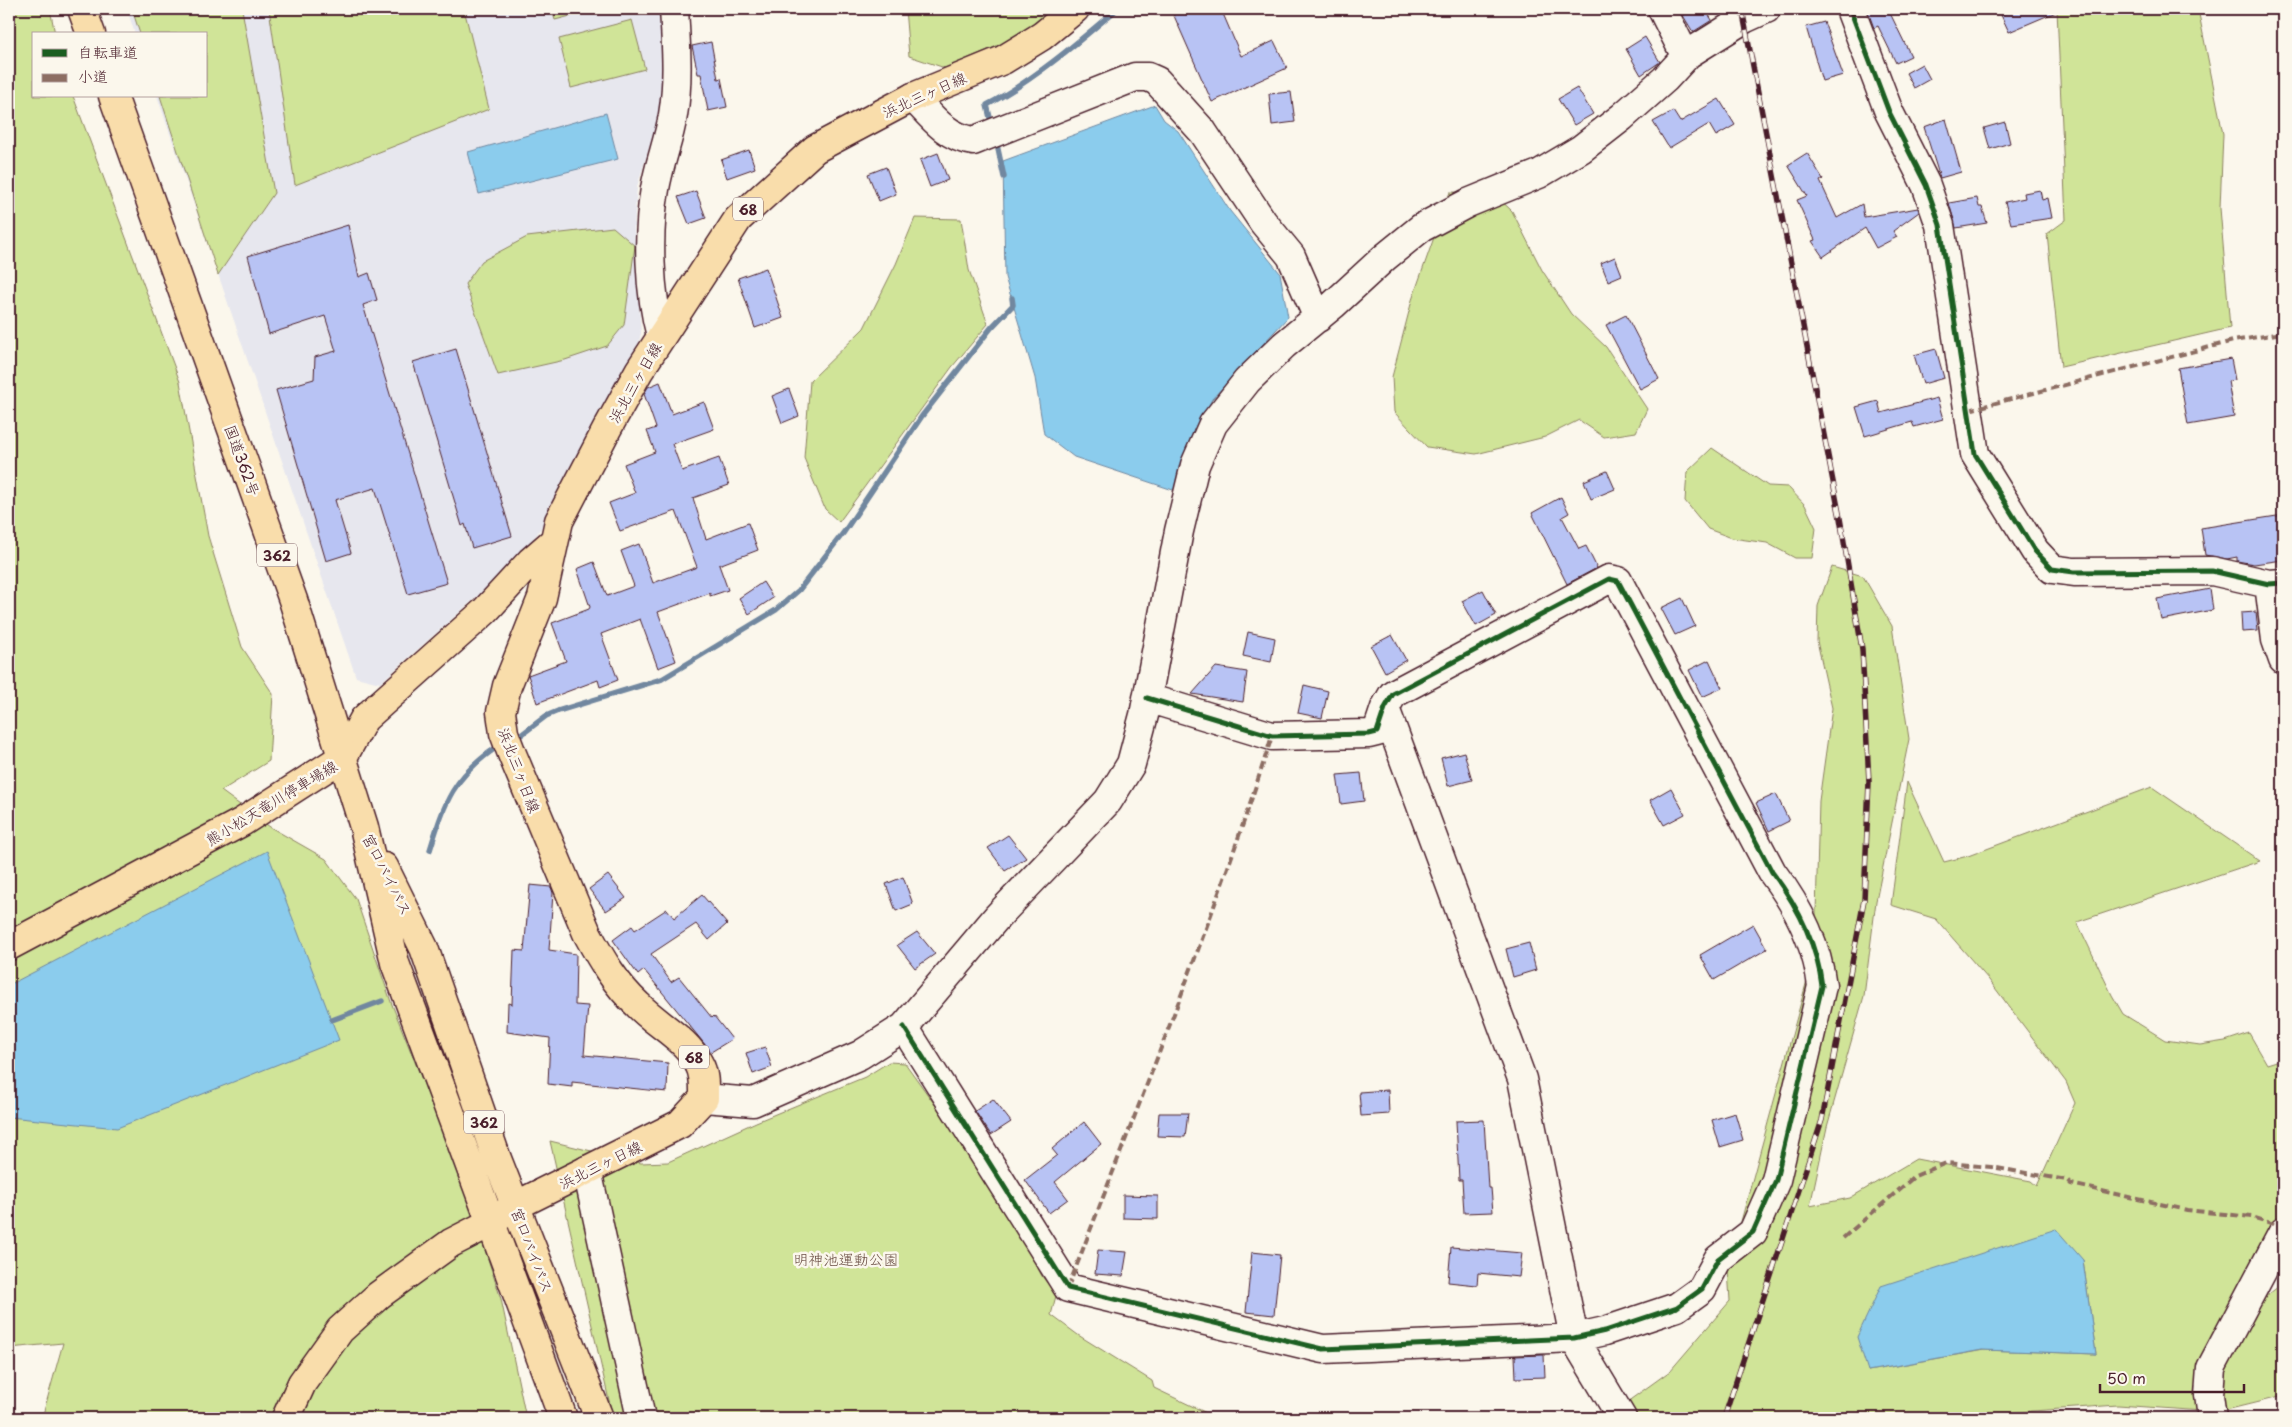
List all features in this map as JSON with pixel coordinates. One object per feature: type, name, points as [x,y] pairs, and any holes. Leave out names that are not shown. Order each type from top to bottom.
[{"type":"main road","points":[[82,9],[90,32]]},
{"type":"main road","name":"浜北三ヶ日線","points":[[286,1418],[302,1383],[340,1330],[379,1295],[451,1243],[490,1223],[516,1206],[680,1124],[704,1098],[704,1078],[700,1064],[689,1049],[637,1005],[600,957],[587,932],[504,733],[501,717],[502,701],[542,598],[560,520],[639,371],[738,218],[815,149],[913,96],[1003,60],[1042,36],[1075,9]]},
{"type":"main road","name":"国道362号","points":[[113,98],[293,600],[364,827]]},
{"type":"main road","name":"熊小松天竜川停車場線","points":[[9,946],[242,822],[343,757],[364,719],[485,611],[531,561],[554,541]]},
{"type":"main road","name":"宮口バイパス","points":[[364,827],[424,948],[494,1150],[599,1418]]},
{"type":"main road","name":"宮口バイパス","points":[[364,827],[395,963],[563,1418]]},
{"type":"street","points":[[661,336],[656,316],[650,221],[655,186],[673,116],[677,85],[674,9]]},
{"type":"street","points":[[1662,9],[1681,46],[1688,54]]},
{"type":"street","points":[[704,1098],[753,1102],[860,1055],[904,1028],[997,916],[1108,801],[1131,764],[1147,698],[1195,465],[1213,424],[1247,381],[1284,345],[1318,318],[1384,258],[1421,228],[1468,203],[1539,174],[1581,149],[1666,79],[1688,54],[1744,19],[1766,9]]},
{"type":"street","points":[[1850,9],[1889,112],[1926,185],[1940,225],[1975,454],[2035,551],[2052,569],[2074,572],[2212,572],[2276,584],[2276,640],[2283,660]]},
{"type":"street","points":[[913,96],[941,127],[961,139],[973,141],[1135,77],[1148,77],[1158,81],[1203,132],[1263,222],[1291,256],[1318,318]]},
{"type":"street","points":[[904,1028],[1068,1288],[1323,1349],[1574,1338],[1605,1331],[1677,1307],[1702,1289],[1718,1259],[1753,1232],[1776,1180],[1822,986],[1820,964],[1792,899],[1772,872],[1618,581],[1609,579],[1393,694],[1385,708],[1376,732],[1369,734],[1272,736],[1147,698]]},
{"type":"street","points":[[1385,708],[1522,1079],[1574,1338],[1622,1418]]},
{"type":"street","points":[[587,1170],[641,1418]]},
{"type":"street","points":[[2212,1418],[2209,1395],[2212,1368],[2283,1232]]},
{"type":"shaded area","points":[[127,9],[660,9],[664,68],[659,116],[637,187],[634,227],[641,333],[636,355],[569,483],[537,534],[500,576],[380,683],[356,677],[158,98],[208,98],[208,32],[134,32]]},
{"type":"green space","points":[[9,9],[50,9],[55,32],[32,32],[32,98],[74,98],[180,382],[208,536],[242,647],[273,694],[269,761],[221,791],[270,827],[326,859],[356,899],[391,1002],[463,1182],[501,1299],[526,1418],[42,1418],[63,1343],[9,1348]]},
{"type":"green space","points":[[132,9],[242,9],[274,193],[218,275],[161,98],[208,98],[208,32],[139,32]]},
{"type":"green space","points":[[269,9],[464,9],[489,109],[295,185]]},
{"type":"green space","points":[[552,9],[598,9],[555,20]]},
{"type":"green space","points":[[905,9],[1075,9],[1064,18],[945,68],[909,56]]},
{"type":"green space","points":[[2057,9],[2198,9],[2223,134],[2220,208],[2230,328],[2061,367],[2047,234],[2066,220]]},
{"type":"green space","points":[[632,20],[645,69],[571,88],[559,39]]},
{"type":"green space","points":[[1450,192],[1493,193],[1512,211],[1542,270],[1571,314],[1606,347],[1647,409],[1636,432],[1604,437],[1579,420],[1545,437],[1476,454],[1427,447],[1394,412],[1392,377],[1412,300]]},
{"type":"green space","points":[[915,218],[961,219],[969,270],[988,324],[952,367],[839,522],[825,509],[804,458],[810,381],[864,328],[896,264]]},
{"type":"green space","points":[[613,227],[635,246],[624,325],[607,346],[565,360],[498,375],[465,284],[482,261],[527,237]]},
{"type":"green space","points":[[1712,448],[1768,486],[1788,487],[1805,505],[1816,528],[1812,558],[1795,558],[1767,543],[1732,538],[1708,529],[1685,501],[1687,472]]},
{"type":"green space","points":[[1832,567],[1863,576],[1892,626],[1909,739],[1876,901],[1864,996],[1827,1127],[1810,1206],[1850,1198],[1916,1159],[2031,1181],[2037,1186],[2075,1103],[2066,1082],[1989,980],[1936,919],[1891,905],[1907,782],[1944,862],[1968,856],[2152,787],[2260,861],[2077,922],[2123,1014],[2165,1040],[2200,1045],[2225,1041],[2249,1033],[2267,1064],[2283,1059],[2283,1232],[2256,1304],[2283,1283],[2283,1396],[2218,1412],[2118,1405],[1990,1414],[1980,1418],[1634,1418],[1635,1411],[1627,1402],[1670,1371],[1730,1301],[1728,1269],[1815,951],[1819,801],[1832,708],[1817,641],[1818,606]],"holes":[[[2083,1260],[2096,1354],[1984,1350],[1868,1371]]]},
{"type":"green space","name":"明神池運動公園","points":[[889,1062],[905,1063],[1035,1244],[1036,1260],[1042,1277],[1057,1292],[1051,1315],[1078,1335],[1152,1381],[1154,1388],[1217,1418],[613,1418],[550,1141],[641,1163],[668,1162],[756,1122],[865,1077]]},
{"type":"water","points":[[1155,105],[1164,120],[1178,131],[1230,211],[1280,273],[1288,317],[1212,399],[1187,451],[1176,491],[1074,457],[1044,434],[1035,378],[1005,277],[1003,161]]},
{"type":"water","points":[[606,113],[618,159],[479,194],[468,152]]},
{"type":"water","points":[[267,851],[339,1040],[117,1128],[9,1117],[9,985]]},
{"type":"water","points":[[2056,1229],[2083,1260],[2096,1354],[1982,1350],[1868,1371],[1857,1337],[1881,1286]]},
{"type":"building","points":[[1171,9],[1221,9],[1241,56],[1274,41],[1287,68],[1212,102]]},
{"type":"building","points":[[1679,9],[1705,9],[1712,20],[1693,32]]},
{"type":"building","points":[[1867,9],[1888,9],[1911,56],[1896,63],[1878,26],[1874,28]]},
{"type":"building","points":[[2015,9],[2063,9],[2009,32],[2001,15]]},
{"type":"building","points":[[1824,22],[1843,75],[1822,81],[1806,27]]},
{"type":"building","points":[[1645,37],[1660,62],[1641,75],[1626,49]]},
{"type":"building","points":[[711,42],[718,79],[721,78],[727,107],[708,111],[701,74],[698,74],[692,46]]},
{"type":"building","points":[[1922,64],[1930,79],[1914,88],[1906,73]]},
{"type":"building","points":[[1577,88],[1593,114],[1574,125],[1558,99]]},
{"type":"building","points":[[1291,92],[1295,122],[1272,125],[1269,94]]},
{"type":"building","points":[[1719,99],[1735,125],[1716,136],[1709,124],[1669,148],[1653,122],[1673,111],[1680,122]]},
{"type":"building","points":[[1946,119],[1961,172],[1940,178],[1924,127]]},
{"type":"building","points":[[2005,122],[2010,143],[1990,149],[1984,128]]},
{"type":"building","points":[[749,150],[755,168],[727,178],[721,160]]},
{"type":"building","points":[[938,153],[948,180],[930,187],[920,160]]},
{"type":"building","points":[[1807,153],[1823,179],[1820,181],[1837,218],[1862,204],[1864,217],[1918,208],[1919,212],[1893,231],[1897,237],[1876,248],[1865,228],[1823,257],[1812,241],[1815,240],[1797,200],[1807,196],[1788,165]]},
{"type":"building","points":[[886,167],[896,194],[879,201],[868,174]]},
{"type":"building","points":[[2040,190],[2042,200],[2048,198],[2052,218],[2011,224],[2005,202],[2025,198],[2024,193]]},
{"type":"building","points":[[696,191],[706,218],[689,224],[678,197]]},
{"type":"building","points":[[1977,198],[1987,223],[1956,228],[1949,203]]},
{"type":"building","points":[[348,225],[359,277],[369,273],[377,300],[363,305],[447,583],[408,594],[375,488],[335,500],[351,553],[326,561],[276,390],[314,379],[315,357],[336,351],[325,316],[269,334],[248,256]]},
{"type":"building","points":[[1615,257],[1622,275],[1608,281],[1601,263]]},
{"type":"building","points":[[766,268],[783,318],[755,328],[738,278]]},
{"type":"building","points":[[1626,315],[1659,379],[1640,389],[1606,325]]},
{"type":"building","points":[[456,349],[512,536],[472,548],[465,524],[462,526],[413,362]]},
{"type":"building","points":[[1936,349],[1944,378],[1923,384],[1914,355]]},
{"type":"building","points":[[2231,359],[2235,380],[2228,381],[2234,417],[2188,425],[2178,368]]},
{"type":"building","points":[[660,382],[672,414],[704,402],[714,429],[672,444],[682,471],[719,458],[729,485],[693,498],[706,539],[748,523],[758,550],[719,565],[728,590],[710,596],[710,593],[658,612],[676,661],[658,668],[640,619],[601,634],[618,680],[600,687],[598,680],[537,703],[528,675],[566,661],[552,623],[590,607],[577,569],[594,562],[607,596],[634,586],[621,551],[639,544],[653,583],[697,567],[676,511],[620,531],[609,503],[635,493],[624,464],[655,452],[647,431],[656,428],[644,394],[648,387]]},
{"type":"building","points":[[789,389],[799,416],[782,423],[772,396]]},
{"type":"building","points":[[1937,398],[1943,419],[1914,427],[1912,422],[1865,436],[1856,407],[1878,401],[1881,413]]},
{"type":"building","points":[[1607,471],[1615,489],[1591,499],[1584,481]]},
{"type":"building","points":[[1561,497],[1569,513],[1562,517],[1579,549],[1586,546],[1597,568],[1567,584],[1532,513]]},
{"type":"building","points":[[2283,515],[2283,560],[2254,564],[2237,561],[2237,557],[2227,559],[2205,555],[2201,528]]},
{"type":"building","points":[[763,582],[773,598],[749,614],[739,598]]},
{"type":"building","points":[[2210,589],[2213,610],[2161,620],[2157,599]]},
{"type":"building","points":[[1483,590],[1496,615],[1476,626],[1462,601]]},
{"type":"building","points":[[1682,598],[1695,626],[1675,635],[1661,608]]},
{"type":"building","points":[[2256,612],[2258,631],[2242,632],[2241,613]]},
{"type":"building","points":[[1248,632],[1275,638],[1271,662],[1243,656]]},
{"type":"building","points":[[1392,635],[1406,660],[1385,672],[1371,646]]},
{"type":"building","points":[[1709,660],[1722,688],[1702,697],[1689,670]]},
{"type":"building","points":[[1216,667],[1247,672],[1243,702],[1192,694]]},
{"type":"building","points":[[1304,685],[1328,691],[1322,718],[1298,713]]},
{"type":"building","points":[[1464,752],[1472,780],[1448,786],[1441,758]]},
{"type":"building","points":[[1361,773],[1364,801],[1341,804],[1337,775]]},
{"type":"building","points":[[1671,788],[1685,814],[1664,825],[1650,800]]},
{"type":"building","points":[[1776,794],[1789,821],[1769,831],[1756,803]]},
{"type":"building","points":[[1008,835],[1026,858],[1005,871],[988,848]]},
{"type":"building","points":[[608,875],[626,898],[606,911],[589,889]]},
{"type":"building","points":[[903,877],[913,904],[896,911],[886,884]]},
{"type":"building","points":[[530,885],[551,887],[553,893],[549,950],[576,954],[575,1005],[588,1006],[584,1055],[668,1063],[667,1092],[572,1082],[572,1087],[548,1084],[550,1038],[507,1032],[508,1003],[512,1004],[514,950],[524,951]]},
{"type":"building","points":[[702,895],[727,924],[709,940],[696,924],[651,954],[671,982],[679,977],[712,1018],[714,1016],[732,1039],[711,1052],[644,970],[638,975],[613,940],[632,926],[635,930],[667,909],[674,918]]},
{"type":"building","points":[[1753,924],[1767,949],[1714,980],[1700,955]]},
{"type":"building","points":[[917,932],[935,954],[915,968],[897,945]]},
{"type":"building","points":[[1529,943],[1536,970],[1513,977],[1506,949]]},
{"type":"building","points":[[765,1047],[772,1067],[753,1074],[746,1053]]},
{"type":"building","points":[[1388,1090],[1389,1114],[1361,1116],[1359,1092]]},
{"type":"building","points":[[993,1099],[1011,1122],[991,1135],[975,1111]]},
{"type":"building","points":[[1159,1113],[1188,1113],[1185,1137],[1157,1136]]},
{"type":"building","points":[[1735,1113],[1743,1140],[1720,1147],[1712,1120]]},
{"type":"building","points":[[1484,1120],[1488,1188],[1491,1188],[1493,1212],[1464,1213],[1462,1180],[1459,1180],[1456,1121]]},
{"type":"building","points":[[1084,1122],[1101,1144],[1055,1182],[1068,1199],[1049,1213],[1025,1180],[1057,1155],[1052,1149]]},
{"type":"building","points":[[1123,1195],[1158,1196],[1158,1219],[1123,1218]]},
{"type":"building","points":[[1451,1247],[1522,1253],[1519,1277],[1478,1273],[1477,1285],[1448,1282]]},
{"type":"building","points":[[1098,1250],[1127,1252],[1123,1276],[1095,1274]]},
{"type":"building","points":[[1252,1252],[1280,1255],[1274,1315],[1246,1312]]},
{"type":"building","points":[[1544,1355],[1545,1377],[1516,1378],[1515,1356]]},
{"type":"waterway","points":[[992,126],[987,105],[1038,73],[1117,9]]},
{"type":"waterway","points":[[996,140],[1004,177]]},
{"type":"waterway","points":[[521,735],[546,716],[558,711],[662,679],[776,610],[799,590],[844,532],[922,416],[991,328],[1013,305],[1012,298]]},
{"type":"waterway","points":[[430,850],[446,804],[460,780],[482,758],[497,747]]},
{"type":"waterway","points":[[332,1020],[382,1001]]},
{"type":"railway","points":[[1724,1418],[1822,1120],[1864,900],[1869,782],[1862,649],[1840,518],[1742,9]]},
{"type":"marked path","points":[[1969,410],[2233,341],[2283,333]]},
{"type":"marked path","points":[[1068,1288],[1200,945],[1272,736]]},
{"type":"marked path","points":[[1843,1238],[1915,1176],[1946,1163],[1991,1167],[2067,1180],[2071,1184],[2187,1210],[2252,1217],[2283,1227]]},
{"type":"cycle path","points":[[1850,9],[1889,112],[1926,185],[1940,225],[1975,454],[2035,551],[2052,569],[2074,572],[2212,571],[2269,584],[2283,583]]},
{"type":"cycle path","points":[[904,1027],[1068,1288],[1323,1349],[1574,1338],[1605,1331],[1677,1307],[1702,1289],[1718,1259],[1753,1232],[1776,1180],[1822,986],[1816,955],[1797,911],[1772,872],[1618,581],[1609,579],[1393,694],[1385,708],[1377,732],[1369,734],[1272,736],[1147,698]]}]
